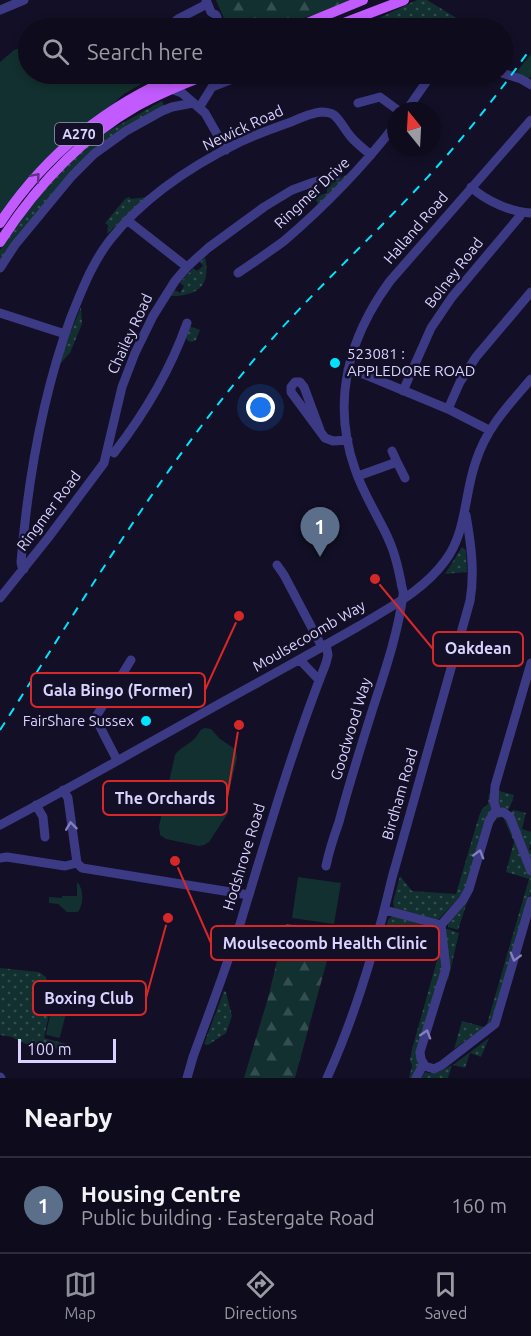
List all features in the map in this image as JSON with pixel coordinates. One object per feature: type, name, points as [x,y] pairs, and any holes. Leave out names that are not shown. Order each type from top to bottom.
[{"type":"main road","points":[[319,18],[363,0]]},
{"type":"main road","points":[[357,18],[404,0]]},
{"type":"main road","name":"A270","points":[[0,223],[24,191],[69,143],[130,98],[160,84]]},
{"type":"main road","points":[[130,98],[164,84],[169,90]]},
{"type":"main road","name":"A270","points":[[0,242],[32,198],[75,151],[120,117],[184,84]]},
{"type":"street","points":[[0,10],[24,0]]},
{"type":"street","points":[[180,18],[208,5],[217,18]]},
{"type":"street","points":[[513,76],[531,85]]},
{"type":"street","points":[[194,84],[189,93],[194,104]]},
{"type":"street","points":[[0,268],[15,244],[56,195],[104,145],[162,111],[194,104],[218,84]]},
{"type":"street","points":[[412,102],[425,84]]},
{"type":"street","points":[[169,90],[180,91],[207,116],[226,150]]},
{"type":"street","points":[[358,103],[380,97],[387,102]]},
{"type":"street","name":"Newick Road","points":[[24,569],[21,565],[22,553],[33,461],[44,405],[65,334],[80,294],[94,264],[108,242],[127,220],[157,193],[226,150],[300,118],[324,112],[331,114],[336,117],[353,140],[371,155]]},
{"type":"street","name":"Halland Road","points":[[358,476],[351,459],[344,408],[348,370],[363,324],[381,293],[399,270],[531,120]]},
{"type":"street","name":"Ringmer Drive","points":[[238,273],[282,242],[348,182],[387,135]]},
{"type":"street","name":"Chailey Road","points":[[100,470],[106,460],[122,387],[139,344],[165,295],[187,267],[208,248],[264,207],[292,190],[336,176]]},
{"type":"street","points":[[320,180],[322,190]]},
{"type":"street","points":[[471,187],[510,209],[531,213]]},
{"type":"street","name":"Bolney Road","points":[[403,391],[431,328],[446,305],[521,212]]},
{"type":"street","points":[[127,220],[187,267]]},
{"type":"street","points":[[448,409],[460,382],[476,357],[531,292]]},
{"type":"street","points":[[0,313],[65,334]]},
{"type":"street","points":[[114,453],[153,398],[187,323]]},
{"type":"street","points":[[348,370],[366,375],[448,409],[489,430]]},
{"type":"street","name":"Moulsecoomb Way","points":[[0,825],[300,660],[401,601],[427,581],[446,560],[454,544],[465,513],[474,467],[489,430],[531,379]]},
{"type":"street","points":[[320,430],[291,392],[291,387],[295,382],[300,382],[304,387],[323,436],[330,440],[348,440]]},
{"type":"street","points":[[111,431],[126,429],[138,422]]},
{"type":"street","points":[[392,451],[405,478]]},
{"type":"street","points":[[358,476],[397,462]]},
{"type":"street","name":"Ringmer Road","points":[[0,598],[100,470]]},
{"type":"street","name":"Goodwood Way","points":[[326,866],[393,644],[404,593],[394,550],[358,476]]},
{"type":"street","name":"Birdham Road","points":[[327,1078],[338,1055],[357,1001],[385,910],[470,601],[472,559],[465,513]]},
{"type":"street","points":[[277,565],[324,646]]},
{"type":"street","name":"Hodshrove Road","points":[[187,1078],[249,895],[285,777],[328,655],[324,646]]},
{"type":"street","points":[[117,760],[99,726],[97,715],[131,660]]},
{"type":"street","points":[[300,660],[319,680]]},
{"type":"street","points":[[497,812],[494,802],[495,786],[531,663]]},
{"type":"street","points":[[63,790],[68,798],[77,864],[82,868],[249,895]]},
{"type":"street","points":[[36,805],[43,817],[45,837]]},
{"type":"street","points":[[531,871],[509,816],[502,811],[493,814],[489,819],[469,889],[463,900],[441,925],[446,968],[420,1052],[423,1065],[434,1069],[442,1065],[495,1024],[531,901]]},
{"type":"street","points":[[0,858],[7,857],[65,866],[77,864]]},
{"type":"street","points":[[385,910],[441,925]]},
{"type":"street","points":[[416,1078],[423,1065]]},
{"type":"green space","points":[[216,0],[350,0],[304,18],[224,18]]},
{"type":"green space","points":[[417,0],[427,0],[457,18],[379,18]]},
{"type":"green space","points":[[18,49],[18,84],[142,84],[124,94],[82,127],[0,215],[0,62]]},
{"type":"green space","points":[[531,54],[529,79],[515,74]]},
{"type":"green space","points":[[162,101],[165,108],[108,139],[0,262],[0,250],[8,237],[38,196],[73,159],[103,134]]},
{"type":"green space","points":[[352,171],[318,204],[310,189],[314,188],[320,195],[327,193],[327,183],[338,180]]},
{"type":"green space","points":[[129,197],[131,199],[147,197],[107,234],[108,225],[105,223]]},
{"type":"green space","points":[[205,257],[206,275],[201,287],[189,294],[171,296],[175,290],[180,293],[184,286],[180,283],[193,268],[197,271],[203,266],[200,262]]},
{"type":"green space","points":[[81,307],[82,324],[70,353],[60,364],[58,363]]},
{"type":"green space","points":[[189,326],[200,330],[196,340],[192,342],[185,337]]},
{"type":"green space","points":[[462,547],[466,551],[467,572],[445,574]]},
{"type":"green space","points":[[205,728],[211,729],[232,747],[236,751],[237,758],[228,796],[228,813],[209,842],[199,846],[166,839],[160,835],[159,826],[175,755]]},
{"type":"green space","points":[[496,790],[514,795],[513,799],[508,810],[496,819],[491,828],[483,825],[465,890],[459,898],[438,920],[394,908],[393,902],[400,876],[412,891],[456,894],[479,816],[488,804],[489,794]]},
{"type":"green space","points":[[513,810],[526,813],[522,829],[531,832],[529,850],[531,850],[531,892],[493,1024],[454,1049],[462,1021],[484,1027],[487,1024],[529,879],[506,872],[514,842],[504,819]]},
{"type":"green space","points":[[298,877],[341,883],[334,924],[292,918]]},
{"type":"green space","points":[[77,882],[82,897],[78,912],[67,912],[58,904],[49,903],[49,897],[77,896]]},
{"type":"green space","points":[[469,896],[458,930],[448,927],[448,922]]},
{"type":"green space","points":[[392,916],[434,928],[438,933],[448,929],[459,933],[448,980],[441,976],[420,1066],[413,1078],[409,1078],[412,1049],[438,957],[437,948],[397,939],[380,949],[388,920]]},
{"type":"green space","points":[[286,924],[335,931],[295,1078],[244,1078],[268,998]]},
{"type":"green space","points":[[0,968],[39,972],[46,977],[52,1000],[44,1038],[70,1045],[69,1052],[50,1047],[30,1046],[12,1037],[0,1035]]},
{"type":"green space","points":[[224,991],[232,1016],[226,1033],[208,1045],[204,1044]]},
{"type":"green space","points":[[53,1009],[66,1013],[59,1038],[46,1034]]},
{"type":"green space","points":[[489,1038],[481,1057],[470,1053],[465,1068],[453,1065]]},
{"type":"green space","points":[[452,1065],[448,1078],[421,1078],[425,1072],[435,1073]]},
{"type":"railway","points":[[513,72],[531,48]]},
{"type":"railway","points":[[0,730],[118,545],[214,410],[287,323],[442,161],[504,84]]},
{"type":"place","name":"523081 : APPLEDORE ROAD","points":[[335,363]]},
{"type":"place","name":"Housing Centre","points":[[320,557]]},
{"type":"place","name":"Oakdean","points":[[375,579]]},
{"type":"place","name":"Gala Bingo (Former)","points":[[239,616]]},
{"type":"place","name":"FairShare Sussex","points":[[146,721]]},
{"type":"place","name":"The Orchards","points":[[239,725]]},
{"type":"place","name":"Moulsecoomb Health Clinic","points":[[175,861]]},
{"type":"place","name":"Boxing Club","points":[[168,918]]}]
